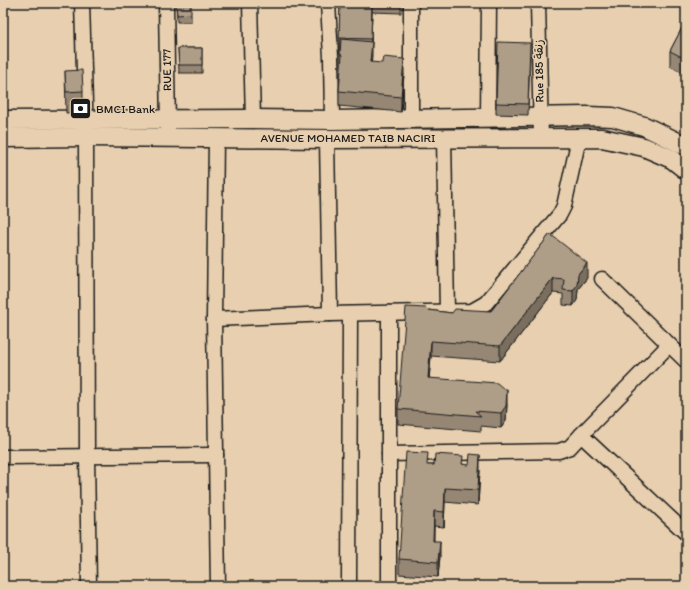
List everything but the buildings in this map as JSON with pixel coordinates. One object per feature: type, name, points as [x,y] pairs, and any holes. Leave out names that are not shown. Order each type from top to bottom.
[{"type":"street","points":[[82,3],[86,128],[88,586]]},
{"type":"street","name":"RUE 177","points":[[166,3],[167,137]]},
{"type":"street","points":[[250,3],[253,119]]},
{"type":"street","points":[[328,3],[332,120]]},
{"type":"street","points":[[411,3],[412,118]]},
{"type":"street","points":[[488,118],[489,3]]},
{"type":"street","name":"Rue 185 زنقة","points":[[538,3],[541,138]]},
{"type":"street","name":"AVENUE MOHAMED TAIB NACIRI","points":[[3,138],[168,119],[332,120],[412,118],[540,118],[587,116],[613,117],[644,126],[686,146]]},
{"type":"street","name":"AVENUE MOHAMED TAIB NACIRI","points":[[3,120],[167,137],[327,139],[602,138],[644,146],[672,159],[686,170]]},
{"type":"street","points":[[216,137],[214,319],[218,586]]},
{"type":"street","points":[[444,138],[447,312]]},
{"type":"street","points":[[214,319],[330,314],[472,311],[486,303],[560,214],[564,206],[580,138]]},
{"type":"street","points":[[327,139],[330,314]]},
{"type":"street","points":[[602,279],[686,361]]},
{"type":"street","points":[[389,586],[390,313]]},
{"type":"street","points":[[349,586],[350,314]]},
{"type":"street","points":[[390,454],[558,451],[570,447],[669,345]]},
{"type":"street","points":[[580,435],[686,533]]},
{"type":"street","points":[[3,458],[216,455]]},
{"type":"place","name":"BMCI Bank","points":[[80,109]]}]
